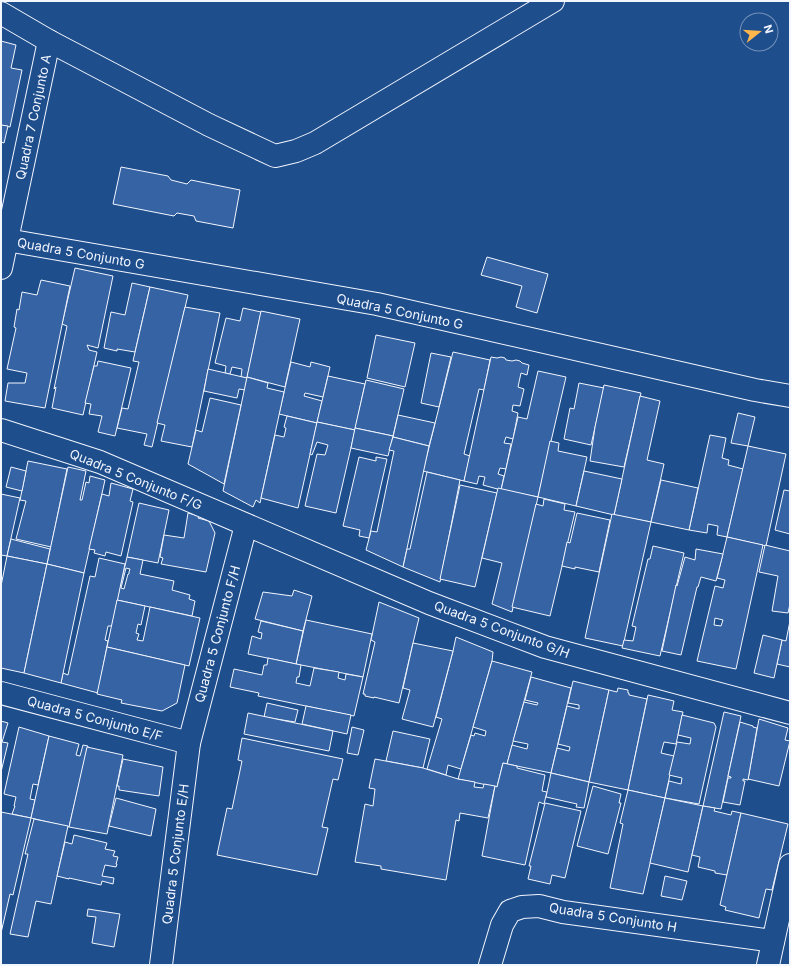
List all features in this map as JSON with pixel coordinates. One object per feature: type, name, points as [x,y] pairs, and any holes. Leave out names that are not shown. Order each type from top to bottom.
[{"type":"street","points":[[49,41],[209,125],[275,156],[296,152],[315,143],[553,1]]},
{"type":"street","name":"Quadra 7 Conjunto A","points":[[1,13],[49,41],[4,240],[1,268]]},
{"type":"street","name":"Quadra 5 Conjunto G","points":[[4,240],[376,304],[747,388],[790,396]]},
{"type":"street","name":"Quadra 5 Conjunto F/G","points":[[1,430],[100,462],[246,525]]},
{"type":"street","name":"Quadra 5 Conjunto G/H","points":[[246,525],[429,602],[545,647],[790,713]]},
{"type":"street","name":"Quadra 5 Conjunto F/H","points":[[189,743],[246,525]]},
{"type":"street","name":"Quadra 5 Conjunto E/F","points":[[1,693],[189,743]]},
{"type":"street","name":"Quadra 5 Conjunto E/H","points":[[161,965],[189,743]]},
{"type":"street","points":[[768,965],[790,865]]},
{"type":"street","name":"Quadra 5 Conjunto H","points":[[490,965],[502,925],[510,911],[539,906],[563,912],[773,941]]},
{"type":"building","points":[[1,41],[16,45],[11,68],[22,70],[10,127],[1,125]]},
{"type":"building","points":[[1,125],[8,126],[4,143],[1,142]]},
{"type":"building","points":[[121,167],[168,176],[171,180],[187,184],[191,180],[240,190],[233,228],[196,221],[194,216],[177,213],[174,216],[113,204]]},
{"type":"building","points":[[487,257],[548,274],[537,313],[516,307],[522,286],[481,275]]},
{"type":"building","points":[[75,268],[113,276],[98,348],[87,345],[89,350],[97,352],[83,415],[52,408],[56,387],[54,389],[67,326],[62,324]]},
{"type":"building","points":[[41,280],[70,286],[45,408],[5,401],[8,383],[25,383],[27,373],[7,369],[16,328],[14,327],[17,309],[19,310],[22,292],[37,295]]},
{"type":"building","points":[[132,283],[150,287],[135,352],[117,349],[117,351],[104,348],[111,312],[125,315]]},
{"type":"building","points":[[150,287],[188,295],[152,447],[144,445],[147,434],[117,428],[122,408],[128,409],[139,362],[133,361]]},
{"type":"building","points":[[185,307],[220,313],[192,447],[161,441],[165,425],[157,423]]},
{"type":"building","points":[[243,308],[261,312],[247,378],[241,377],[242,369],[232,367],[230,374],[225,373],[226,366],[215,363],[226,318],[240,321]]},
{"type":"building","points":[[261,311],[300,319],[285,387],[247,377]]},
{"type":"building","points":[[376,335],[415,343],[405,387],[367,378]]},
{"type":"building","points":[[453,352],[490,360],[484,390],[479,389],[464,454],[470,456],[464,481],[423,471]]},
{"type":"building","points":[[431,353],[451,357],[439,407],[421,403]]},
{"type":"building","points":[[491,357],[501,357],[512,361],[516,360],[529,365],[527,375],[521,373],[518,387],[524,389],[520,406],[513,405],[512,411],[518,413],[513,439],[506,437],[504,443],[511,444],[506,469],[500,468],[498,474],[504,476],[501,490],[483,485],[485,477],[479,476],[477,484],[464,481]]},
{"type":"building","points":[[98,361],[131,368],[115,436],[98,432],[102,416],[89,414],[91,404],[85,403],[94,366],[97,366]]},
{"type":"building","points":[[291,362],[310,367],[311,362],[330,367],[323,397],[305,393],[304,396],[322,401],[317,423],[279,414]]},
{"type":"building","points":[[208,369],[247,378],[245,390],[239,389],[237,398],[204,391]]},
{"type":"building","points":[[538,371],[566,377],[538,497],[501,490],[518,417],[527,419]]},
{"type":"building","points":[[328,376],[365,384],[355,430],[317,422]]},
{"type":"building","points":[[247,377],[268,383],[267,388],[284,392],[260,503],[256,500],[253,507],[223,491]]},
{"type":"building","points":[[366,380],[404,389],[393,436],[355,428]]},
{"type":"building","points":[[579,383],[604,388],[591,445],[564,439],[570,408],[574,409]]},
{"type":"building","points":[[604,385],[641,393],[624,467],[590,461],[595,427]]},
{"type":"building","points":[[640,396],[660,401],[647,460],[664,464],[651,522],[614,515]]},
{"type":"building","points":[[210,398],[241,405],[224,484],[188,464],[196,430],[202,432]]},
{"type":"building","points":[[738,413],[755,417],[748,446],[731,443]]},
{"type":"building","points":[[398,415],[435,423],[429,446],[393,437]]},
{"type":"building","points":[[287,416],[317,423],[298,508],[261,498],[275,435],[284,437],[286,428],[284,427]]},
{"type":"building","points":[[317,422],[355,430],[336,513],[305,506],[317,454],[325,455],[328,445],[317,442],[312,455],[310,454]]},
{"type":"building","points":[[355,428],[393,436],[388,456],[351,448]]},
{"type":"building","points":[[710,435],[726,438],[722,458],[729,460],[728,465],[743,469],[727,537],[717,535],[718,526],[708,524],[707,533],[689,530]]},
{"type":"building","points":[[393,437],[429,446],[403,567],[366,550],[371,531],[377,532],[394,451],[389,450]]},
{"type":"building","points":[[550,441],[559,443],[558,451],[587,457],[576,506],[538,497]]},
{"type":"building","points":[[748,446],[786,454],[766,546],[727,537]]},
{"type":"building","points":[[359,457],[376,461],[376,457],[387,459],[369,538],[359,536],[360,530],[343,526]]},
{"type":"building","points":[[28,461],[67,469],[51,547],[16,539],[26,501],[20,500]]},
{"type":"building","points":[[11,467],[26,471],[22,491],[6,487]]},
{"type":"building","points":[[68,467],[86,471],[80,500],[82,500],[86,482],[89,483],[90,476],[105,480],[84,573],[47,564]]},
{"type":"building","points":[[584,471],[622,479],[614,515],[576,506]]},
{"type":"building","points":[[427,472],[460,480],[440,582],[403,567],[407,549],[410,549]]},
{"type":"building","points":[[661,480],[698,488],[689,530],[651,522]]},
{"type":"building","points":[[111,483],[133,489],[130,501],[133,502],[121,556],[106,552],[105,556],[94,553],[95,550],[89,549],[102,494],[109,496]]},
{"type":"building","points":[[460,485],[497,493],[475,587],[440,579]]},
{"type":"building","points":[[498,488],[538,497],[512,612],[492,604],[502,563],[482,558]]},
{"type":"building","points":[[784,490],[790,491],[790,534],[775,530]]},
{"type":"building","points":[[1,494],[20,498],[7,556],[1,555]]},
{"type":"building","points":[[544,499],[565,504],[564,510],[575,512],[550,616],[512,607],[536,504],[543,506]]},
{"type":"building","points":[[139,503],[169,510],[158,563],[127,557]]},
{"type":"building","points":[[188,513],[209,521],[215,533],[206,572],[161,564],[163,558],[160,557],[164,535],[184,538]]},
{"type":"building","points":[[577,513],[610,520],[599,572],[562,566],[567,542],[570,543]]},
{"type":"building","points":[[612,514],[651,522],[623,646],[585,638]]},
{"type":"building","points":[[727,537],[763,545],[736,669],[697,661],[715,586],[723,588],[725,580],[717,578]],"holes":[[[715,618],[723,620],[721,626],[714,625]]]},
{"type":"building","points":[[11,539],[50,549],[47,564],[7,556]]},
{"type":"building","points":[[765,545],[790,551],[790,604],[788,613],[772,611],[778,576],[759,572]]},
{"type":"building","points":[[653,546],[684,553],[660,656],[622,648],[624,640],[633,641],[636,627],[632,626],[648,559],[650,559]]},
{"type":"building","points":[[696,549],[723,554],[716,581],[701,577],[697,587],[681,655],[662,651],[676,585],[677,586],[685,557],[695,560]]},
{"type":"building","points":[[7,556],[47,564],[24,673],[1,668],[1,586]]},
{"type":"building","points":[[127,557],[143,560],[140,574],[174,581],[172,590],[190,595],[189,599],[195,601],[192,616],[117,600]],"holes":[[[126,568],[130,569],[124,589],[121,588]]]},
{"type":"building","points":[[99,558],[125,564],[112,626],[108,626],[105,640],[108,641],[98,693],[61,683],[63,673],[68,675],[90,576],[95,577]]},
{"type":"building","points":[[47,564],[84,573],[61,683],[24,673]]},
{"type":"building","points":[[294,590],[312,596],[303,631],[255,619],[263,592],[292,596]]},
{"type":"building","points":[[117,600],[145,606],[141,625],[138,624],[136,633],[139,634],[137,640],[143,641],[150,607],[200,618],[189,666],[107,647]]},
{"type":"building","points":[[379,602],[419,618],[399,703],[365,696],[365,694],[363,694],[375,642],[371,640]]},
{"type":"building","points":[[306,620],[372,634],[363,677],[296,664]]},
{"type":"building","points":[[261,621],[303,631],[296,664],[248,654],[252,636],[261,639],[262,633],[258,632]]},
{"type":"building","points":[[790,621],[790,667],[777,664],[782,640],[786,641]]},
{"type":"building","points":[[763,635],[782,640],[774,678],[754,673]]},
{"type":"building","points":[[456,637],[493,652],[492,661],[461,769],[448,765],[446,775],[427,769],[442,719],[436,717]]},
{"type":"building","points":[[413,643],[453,651],[433,727],[402,719],[410,690],[403,688]]},
{"type":"building","points":[[107,647],[185,665],[177,703],[162,711],[121,703],[122,700],[97,694]]},
{"type":"building","points":[[268,658],[301,665],[299,677],[297,677],[296,683],[310,686],[314,668],[339,672],[338,678],[345,680],[346,674],[363,677],[354,716],[258,696],[259,693],[230,687],[234,669],[262,675],[264,665],[267,665]]},
{"type":"building","points":[[492,661],[532,672],[507,764],[503,763],[497,787],[458,779],[471,735],[474,736],[475,733],[485,736],[486,731],[473,727]]},
{"type":"building","points":[[531,677],[571,688],[551,773],[507,764],[512,745],[527,749],[528,744],[513,741],[524,702],[537,705],[538,703],[525,700]]},
{"type":"building","points":[[573,681],[609,690],[589,782],[551,773],[557,748],[569,751],[570,747],[558,744],[567,706],[579,709],[579,705],[568,703]]},
{"type":"building","points":[[618,688],[628,690],[629,695],[647,699],[628,790],[589,782],[609,690],[617,692]]},
{"type":"building","points":[[648,695],[674,701],[672,710],[683,712],[676,744],[664,742],[661,753],[674,756],[665,798],[628,790]]},
{"type":"building","points":[[267,703],[298,710],[295,722],[264,717]]},
{"type":"building","points":[[306,706],[351,715],[347,734],[302,724]]},
{"type":"building","points":[[724,712],[741,716],[721,809],[703,806]]},
{"type":"building","points":[[248,713],[333,731],[329,751],[244,734]]},
{"type":"building","points":[[682,715],[714,723],[716,727],[699,804],[665,798],[669,781],[681,784],[682,778],[669,775],[677,742],[690,744],[691,738],[678,735]]},
{"type":"building","points":[[759,719],[788,728],[785,740],[790,741],[779,786],[748,779]]},
{"type":"building","points":[[1,721],[8,723],[2,742],[8,743],[1,772]]},
{"type":"building","points":[[740,722],[757,728],[748,780],[743,779],[743,781],[745,781],[740,805],[723,802],[728,778],[731,778],[728,776]]},
{"type":"building","points":[[19,727],[49,736],[38,785],[33,784],[30,799],[35,800],[31,818],[12,814],[16,797],[4,794]]},
{"type":"building","points":[[352,727],[364,730],[358,755],[347,753]]},
{"type":"building","points":[[393,731],[430,739],[423,768],[386,761]]},
{"type":"building","points":[[49,736],[79,744],[76,755],[80,756],[83,745],[88,746],[69,827],[31,818]]},
{"type":"building","points":[[242,738],[343,759],[338,780],[333,779],[322,827],[328,828],[317,875],[217,855],[227,808],[232,809],[242,761],[238,760]]},
{"type":"building","points":[[87,747],[123,755],[107,834],[69,827]]},
{"type":"building","points":[[123,759],[163,767],[159,796],[119,790],[119,786],[117,786]]},
{"type":"building","points":[[375,759],[423,768],[458,779],[475,782],[474,787],[483,788],[484,784],[495,786],[488,818],[460,813],[459,821],[456,820],[446,880],[381,869],[381,866],[355,862],[365,804],[373,806],[375,789],[369,788]]},
{"type":"building","points":[[503,763],[545,775],[542,791],[547,792],[544,804],[539,802],[525,865],[482,856],[495,786],[497,787]]},
{"type":"building","points":[[551,773],[589,782],[584,808],[576,807],[577,804],[546,797]]},
{"type":"building","points":[[593,786],[621,794],[619,803],[621,803],[608,854],[577,846]]},
{"type":"building","points":[[628,790],[665,798],[643,894],[610,888],[623,824],[620,823]]},
{"type":"building","points":[[116,798],[156,809],[151,836],[109,826]]},
{"type":"building","points":[[665,798],[703,806],[688,872],[650,863]]},
{"type":"building","points":[[545,803],[581,811],[565,878],[552,875],[550,884],[528,879],[531,866],[529,866]]},
{"type":"building","points":[[703,806],[715,808],[714,811],[731,815],[732,811],[741,813],[727,875],[715,873],[715,871],[698,867],[700,857],[692,855]]},
{"type":"building","points":[[1,812],[31,818],[13,895],[10,894],[1,933]]},
{"type":"building","points":[[741,813],[788,824],[772,890],[766,889],[759,918],[725,910],[726,907],[720,905]]},
{"type":"building","points":[[34,819],[68,826],[51,904],[36,901],[28,937],[10,934],[28,854],[25,854]]},
{"type":"building","points":[[74,835],[107,843],[105,849],[115,851],[113,856],[118,857],[116,867],[105,865],[102,876],[114,878],[113,884],[102,881],[101,885],[57,876],[65,842],[72,844]]},
{"type":"building","points":[[665,876],[687,881],[682,900],[661,896]]},
{"type":"building","points":[[88,909],[120,914],[114,947],[92,943],[96,917],[87,916]]}]
